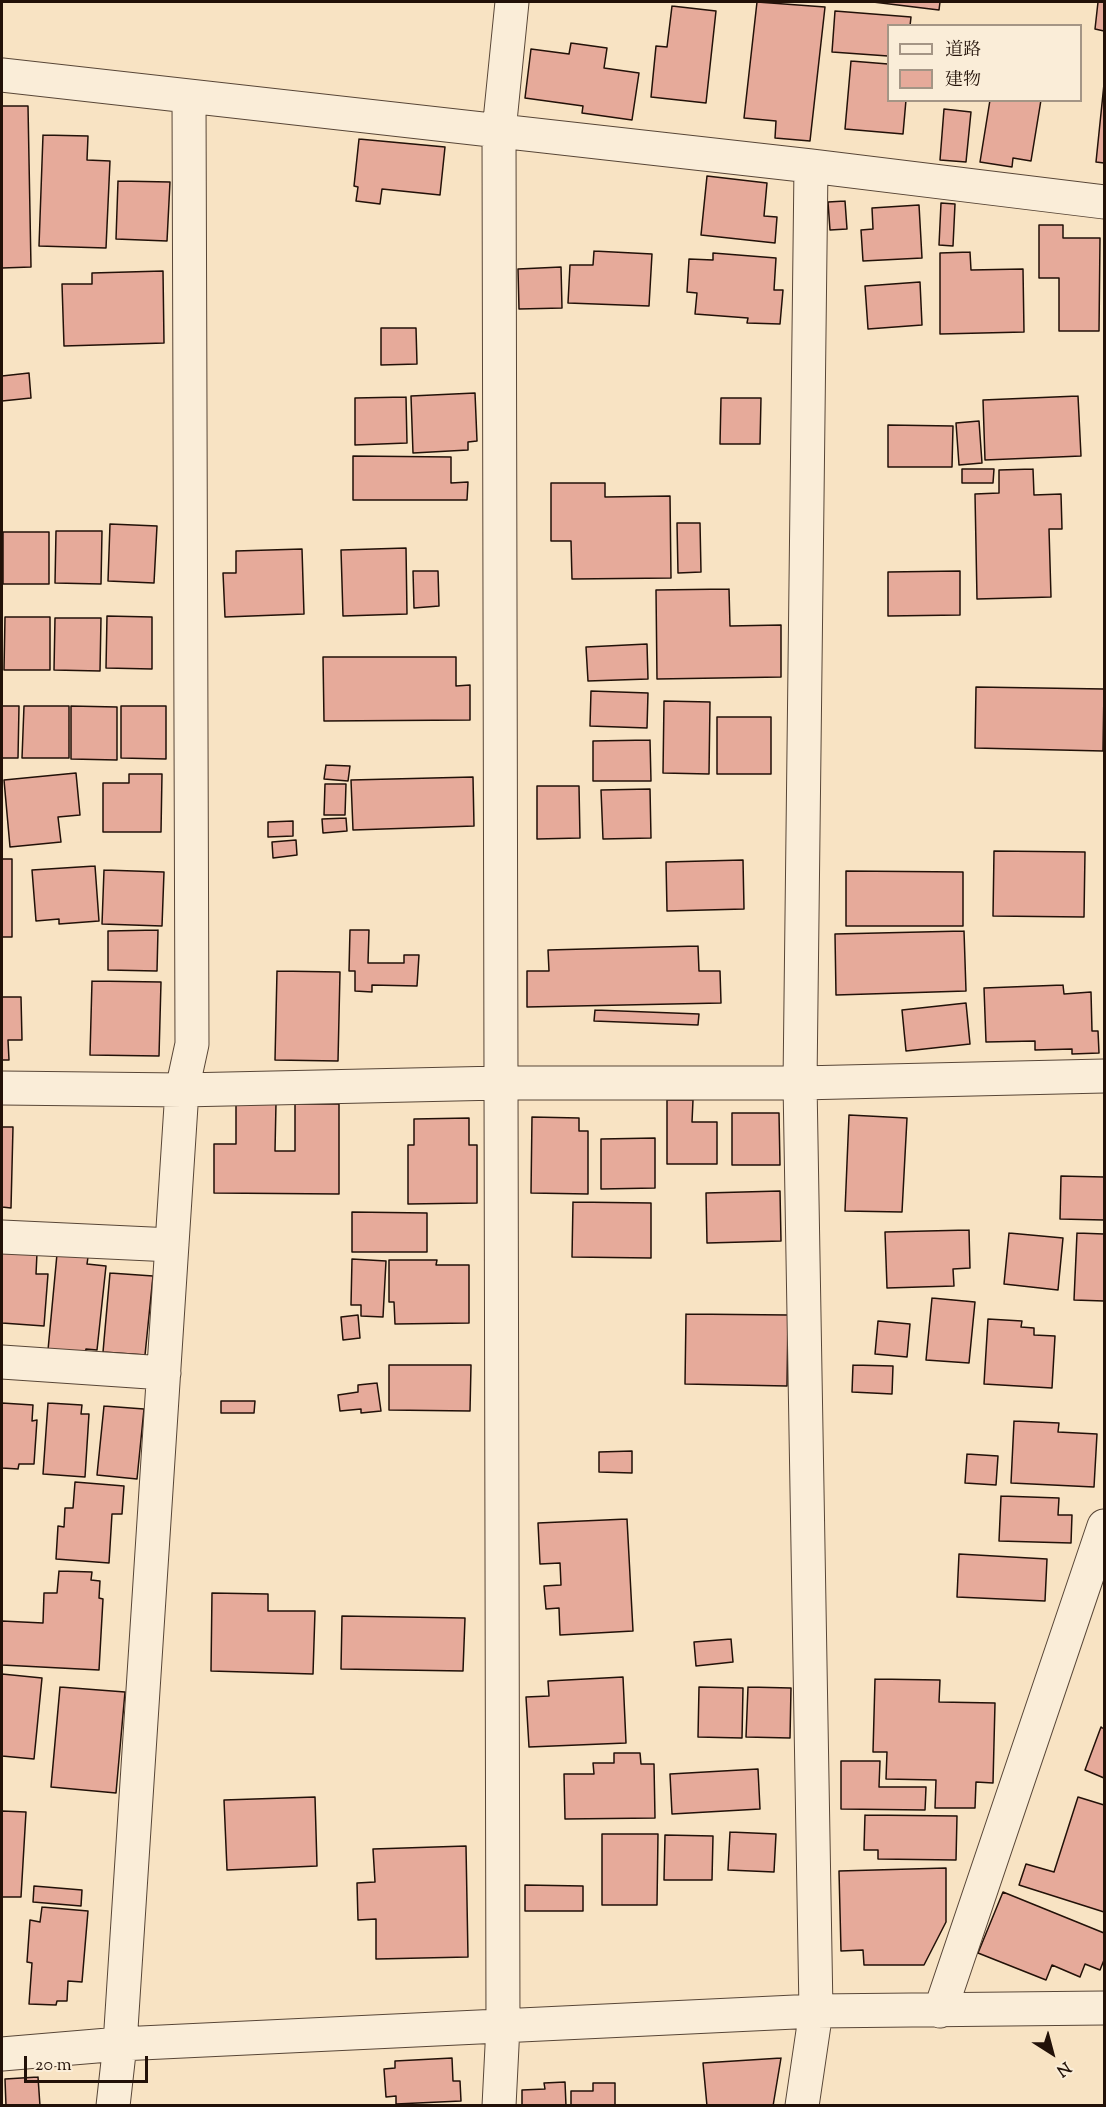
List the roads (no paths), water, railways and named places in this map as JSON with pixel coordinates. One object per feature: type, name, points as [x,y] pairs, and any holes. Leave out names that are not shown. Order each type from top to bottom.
[{"type":"street","points":[[499,2106],[503,2026],[499,131],[512,2]]},
{"type":"street","points":[[2,75],[811,166],[1104,202]]},
{"type":"street","points":[[113,2106],[120,2044],[182,1090],[192,1044],[189,97]]},
{"type":"street","points":[[802,2106],[816,2011],[800,1083],[811,166]]},
{"type":"street","points":[[2,1088],[182,1090],[501,1083],[800,1083],[1104,1076]]},
{"type":"street","points":[[2,1237],[172,1245]]},
{"type":"street","points":[[2,1362],[164,1373]]},
{"type":"street","points":[[940,2011],[1104,1526]]},
{"type":"street","points":[[2,2054],[120,2044],[816,2011],[1104,2008]]}]
